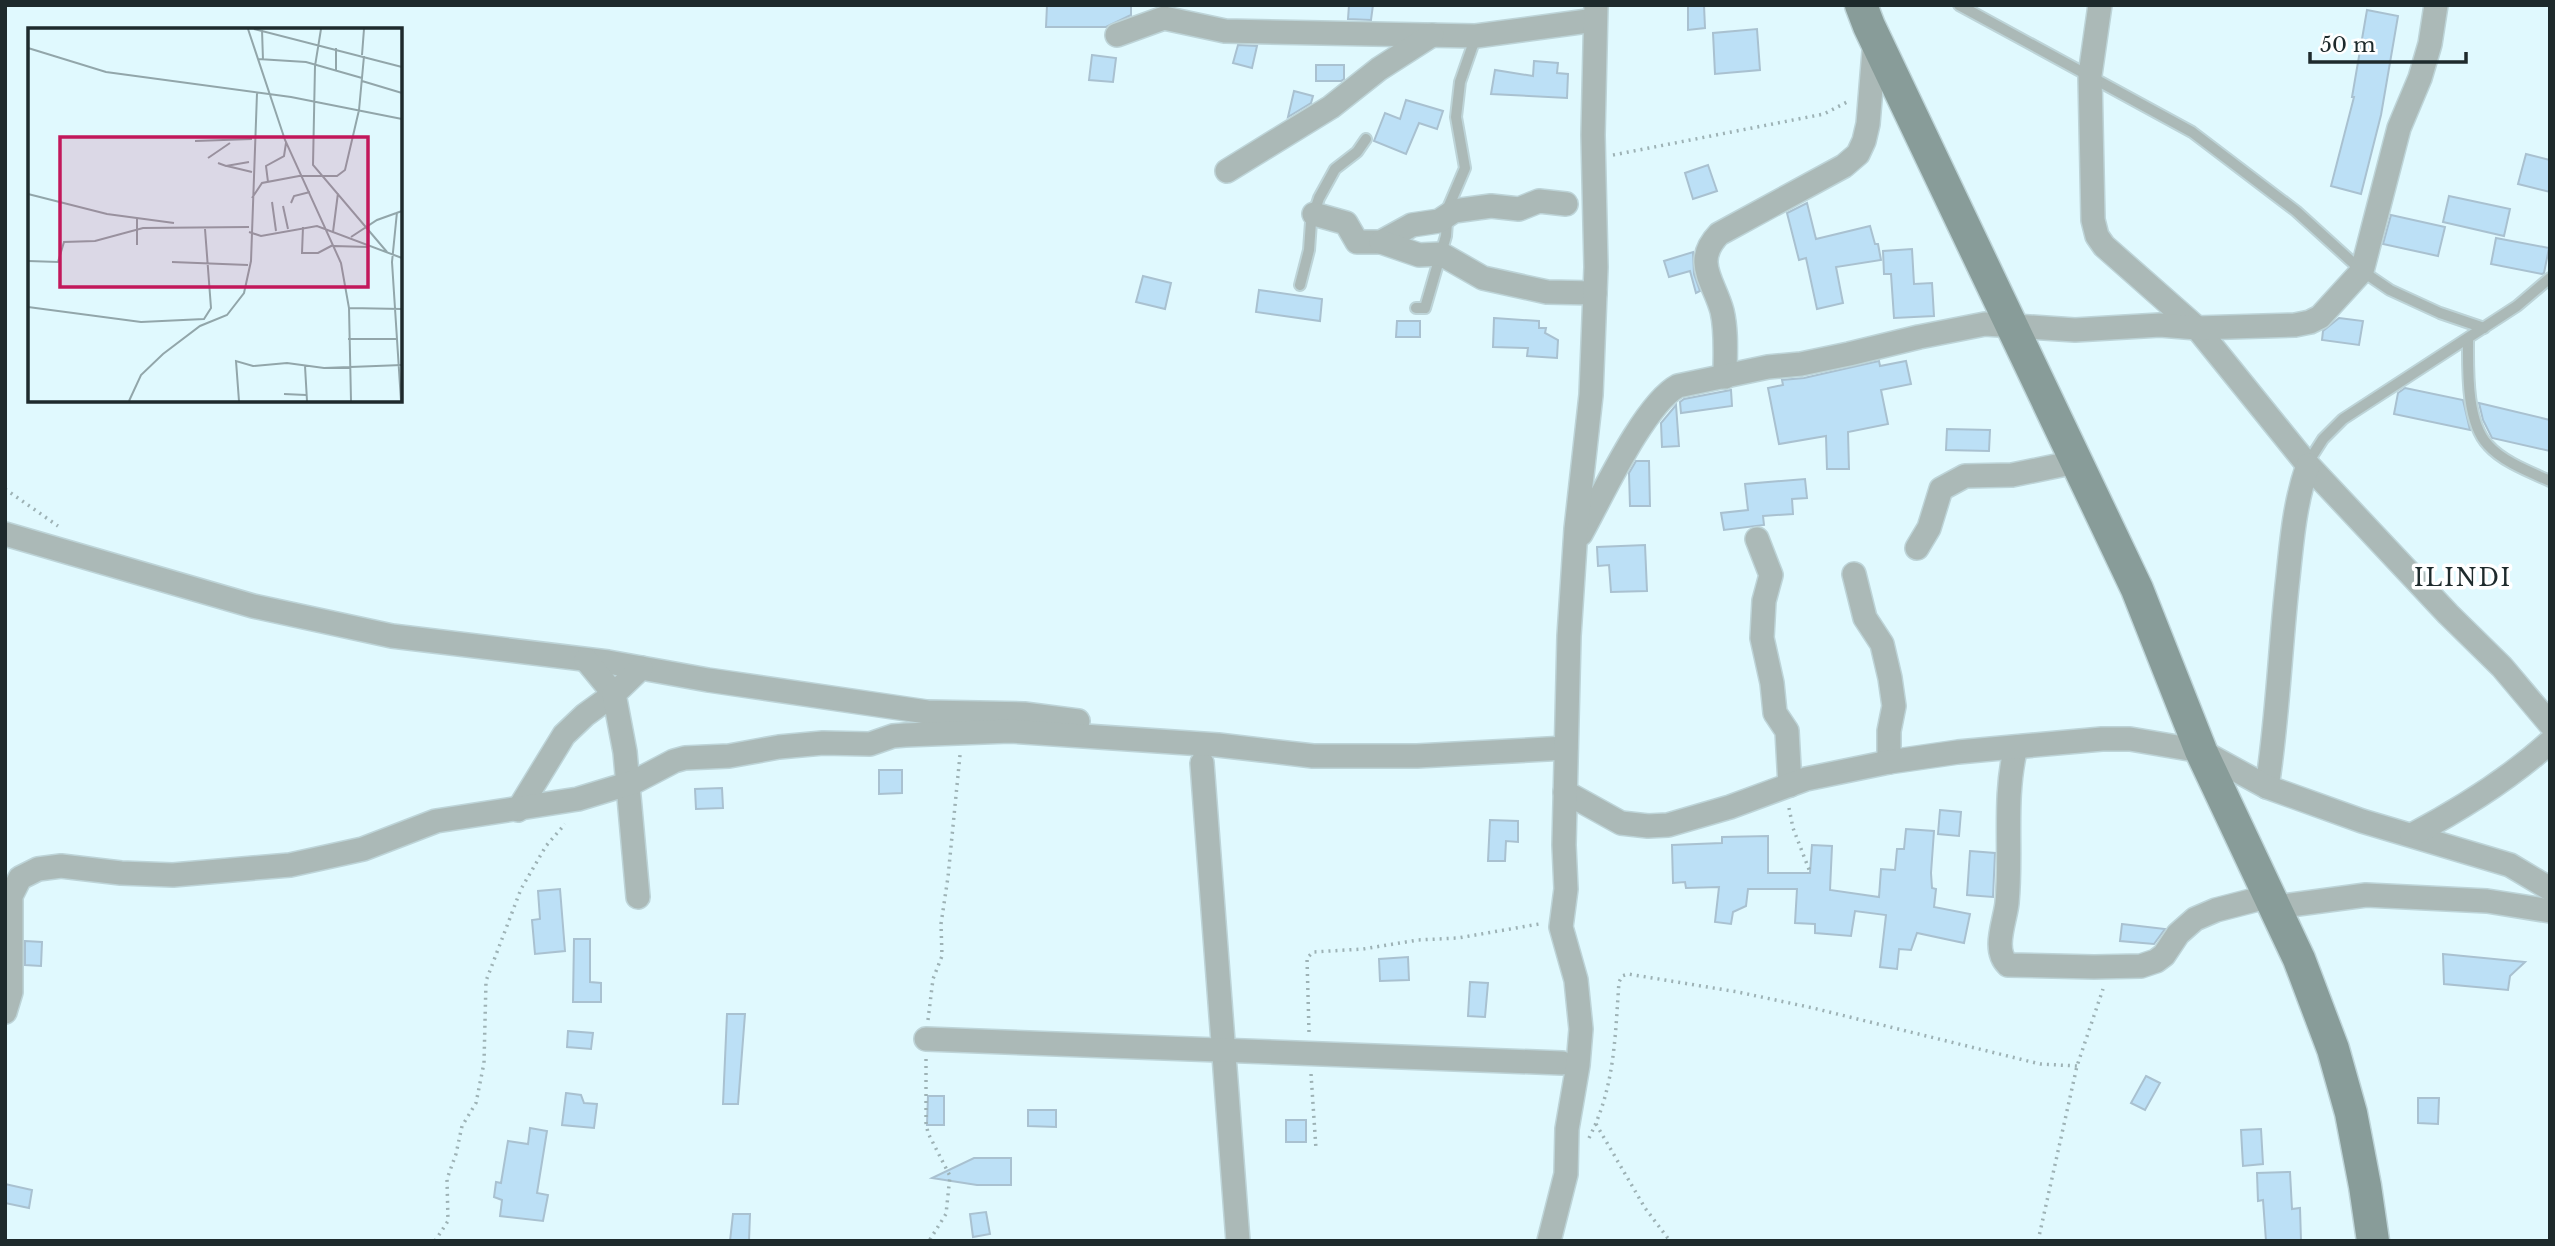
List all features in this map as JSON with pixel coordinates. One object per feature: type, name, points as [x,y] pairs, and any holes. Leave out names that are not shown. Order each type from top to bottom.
[{"type":"street","points":[[1861,5],[1875,40],[2137,589],[2201,751],[2299,959],[2333,1049],[2351,1113],[2373,1241]]},
{"type":"street","points":[[2100,5],[2090,75],[2093,220],[2097,236],[2104,246],[2197,328],[2308,465],[2448,614],[2502,667],[2550,724]]},
{"type":"street","points":[[1575,544],[1637,432],[1658,400],[1678,386],[1768,367],[1801,364],[1977,326],[2076,330],[2160,325],[2197,328],[2295,325],[2310,322],[2329,309],[2362,271],[2399,128],[2420,78],[2436,5]]},
{"type":"street","points":[[1117,35],[1164,18],[1225,31],[1476,36],[1596,13],[1595,293],[1591,395],[1575,544],[1566,748],[1566,889],[1561,932],[1576,980],[1581,1029],[1567,1129],[1566,1174],[1549,1241]]},
{"type":"street","points":[[1227,172],[1331,107],[1379,69],[1432,35]]},
{"type":"street","points":[[1725,377],[1725,335],[1721,309],[1707,269],[1706,255],[1710,243],[1719,234],[1844,166],[1858,154],[1868,124],[1875,40]]},
{"type":"street","points":[[1381,242],[1412,225],[1439,221],[1454,211],[1491,206],[1519,209],[1539,201],[1566,204]]},
{"type":"street","points":[[1314,215],[1346,223],[1357,242],[1381,242],[1419,255],[1441,254],[1483,278],[1547,292],[1595,293]]},
{"type":"street","points":[[1917,548],[1929,528],[1941,488],[1965,477],[2012,475],[2066,464],[2073,455]]},
{"type":"street","points":[[2267,787],[2293,520],[2308,465]]},
{"type":"street","points":[[5,534],[266,609],[392,636],[586,660],[927,712],[1024,714],[1136,728],[1218,745]]},
{"type":"street","points":[[1757,539],[1771,575],[1764,601],[1762,638],[1772,683],[1775,713],[1787,731],[1788,785]]},
{"type":"street","points":[[1854,574],[1866,618],[1882,644],[1890,678],[1894,706],[1889,731],[1889,762]]},
{"type":"street","points":[[586,660],[614,694],[625,751],[638,897]]},
{"type":"street","points":[[518,810],[564,735],[641,668]]},
{"type":"street","points":[[5,1012],[11,992],[11,896],[20,878],[31,872],[61,866],[121,873],[173,875],[290,865],[362,849],[436,821],[518,810],[590,796],[628,784],[685,758],[729,756],[823,743],[870,744],[893,736],[1010,731],[1218,745],[1313,756],[1416,756],[1566,748]]},
{"type":"street","points":[[1565,792],[1621,823],[1668,825],[1823,775],[1889,762],[2115,738],[2201,751],[2267,787],[2362,821],[2510,865],[2550,889]]},
{"type":"street","points":[[2412,835],[2469,804],[2534,757],[2550,742]]},
{"type":"street","points":[[2016,747],[2009,790],[2010,854],[2007,906],[2000,952],[2008,965],[2141,966],[2164,955],[2178,934],[2195,919],[2216,910],[2272,902],[2365,895],[2451,898],[2550,911]]},
{"type":"street","points":[[1202,763],[1238,1241]]},
{"type":"street","points":[[926,1039],[1562,1063]]},
{"type":"lane","points":[[1959,5],[2193,132],[2297,211],[2362,271],[2399,295],[2484,328]]},
{"type":"lane","points":[[1416,308],[1426,308],[1446,236],[1448,208],[1465,168],[1456,117],[1460,82],[1476,36]]},
{"type":"lane","points":[[1300,285],[1314,215],[1335,169],[1357,152],[1366,139]]},
{"type":"lane","points":[[2308,465],[2323,439],[2343,419],[2517,306],[2550,278]]},
{"type":"lane","points":[[2468,339],[2468,385],[2476,422],[2483,439],[2497,453],[2550,481]]},
{"type":"path","points":[[1594,159],[1824,114],[1846,103],[1872,81]]},
{"type":"path","points":[[929,1241],[946,1214],[950,1176],[928,1133],[926,1122],[926,1039],[933,979],[942,956],[941,924],[957,793],[961,732]]},
{"type":"path","points":[[1788,785],[1793,828],[1810,872]]},
{"type":"path","points":[[435,1241],[448,1223],[447,1179],[462,1126],[476,1103],[484,1063],[486,981],[495,954],[521,889],[545,846],[590,796]]},
{"type":"path","points":[[1316,1149],[1310,1054],[1308,954],[1418,940],[1458,938],[1562,920]]},
{"type":"path","points":[[2038,1241],[2077,1066],[2100,1002],[2108,967]]},
{"type":"path","points":[[1583,1148],[1603,1108],[1614,1059],[1619,982],[1622,976],[1628,974],[1738,992],[1813,1008],[2040,1064],[2077,1066]]},
{"type":"path","points":[[1596,1124],[1645,1208],[1670,1241]]},
{"type":"building","points":[[1047,5],[1131,5],[1131,15],[1106,27],[1046,27]]},
{"type":"building","points":[[1349,5],[1373,5],[1371,20],[1348,19]]},
{"type":"building","points":[[1688,5],[1704,5],[1705,28],[1688,30]]},
{"type":"building","points":[[2367,10],[2398,16],[2381,115],[2361,194],[2331,186],[2354,97]]},
{"type":"building","points":[[1757,29],[1760,70],[1715,74],[1713,33]]},
{"type":"building","points":[[1238,45],[1257,46],[1252,68],[1233,63]]},
{"type":"building","points":[[1092,55],[1116,58],[1113,82],[1089,80]]},
{"type":"building","points":[[1534,61],[1558,63],[1557,73],[1568,74],[1567,98],[1491,94],[1495,70],[1533,76]]},
{"type":"building","points":[[1316,65],[1344,65],[1344,79],[1316,81]]},
{"type":"building","points":[[1294,91],[1313,96],[1311,103],[1288,117]]},
{"type":"building","points":[[1406,100],[1443,111],[1437,129],[1419,123],[1406,154],[1374,141],[1385,113],[1400,119]]},
{"type":"building","points":[[2526,154],[2550,160],[2550,192],[2518,184]]},
{"type":"building","points":[[1708,165],[1717,191],[1693,199],[1685,173]]},
{"type":"building","points":[[2449,196],[2510,209],[2504,236],[2443,222]]},
{"type":"building","points":[[1807,203],[1816,239],[1870,226],[1881,260],[1836,267],[1843,303],[1817,309],[1806,258],[1799,260],[1787,213]]},
{"type":"building","points":[[2391,215],[2445,227],[2438,256],[2383,244]]},
{"type":"building","points":[[2496,238],[2549,248],[2544,273],[2491,264]]},
{"type":"building","points":[[1912,249],[1914,284],[1932,283],[1934,316],[1894,318],[1891,274],[1884,274],[1883,251]]},
{"type":"building","points":[[1693,252],[1694,274],[1700,291],[1696,293],[1690,271],[1669,277],[1664,261]]},
{"type":"building","points":[[1143,276],[1171,283],[1165,309],[1136,302]]},
{"type":"building","points":[[1259,290],[1322,299],[1320,321],[1256,312]]},
{"type":"building","points":[[1494,318],[1539,321],[1539,328],[1546,328],[1545,333],[1558,340],[1557,358],[1527,356],[1528,348],[1493,347]]},
{"type":"building","points":[[2339,318],[2363,321],[2359,345],[2322,340],[2323,331]]},
{"type":"building","points":[[1397,321],[1420,321],[1420,337],[1396,337]]},
{"type":"building","points":[[1879,361],[1880,366],[1906,361],[1911,384],[1881,390],[1888,424],[1848,432],[1849,469],[1827,469],[1826,436],[1779,444],[1768,388],[1783,385],[1782,380],[1804,378]]},
{"type":"building","points":[[2405,388],[2463,400],[2470,430],[2394,414],[2398,393]]},
{"type":"building","points":[[1731,390],[1732,406],[1681,413],[1680,402],[1684,399]]},
{"type":"building","points":[[2479,403],[2550,420],[2550,451],[2492,438],[2483,420]]},
{"type":"building","points":[[1676,405],[1679,446],[1662,447],[1661,423]]},
{"type":"building","points":[[1947,429],[1990,430],[1989,451],[1946,450]]},
{"type":"building","points":[[1636,461],[1649,461],[1650,506],[1630,506],[1629,473]]},
{"type":"building","points":[[1805,479],[1807,498],[1792,499],[1793,514],[1763,516],[1764,525],[1724,530],[1721,513],[1748,510],[1745,484]]},
{"type":"building","points":[[1645,545],[1647,591],[1611,592],[1609,565],[1598,566],[1597,547]]},
{"type":"building","points":[[879,770],[902,770],[902,793],[879,794]]},
{"type":"building","points":[[722,788],[723,808],[696,809],[695,789]]},
{"type":"building","points":[[1940,810],[1961,812],[1959,836],[1938,834]]},
{"type":"building","points":[[1490,820],[1518,821],[1518,842],[1506,841],[1505,861],[1488,861]]},
{"type":"building","points":[[1906,829],[1934,831],[1931,873],[1932,888],[1936,889],[1934,907],[1970,914],[1964,943],[1917,933],[1911,950],[1899,949],[1897,969],[1880,967],[1886,915],[1855,911],[1851,936],[1815,933],[1815,924],[1795,923],[1797,889],[1748,889],[1746,906],[1733,912],[1731,924],[1715,922],[1719,887],[1686,888],[1685,882],[1673,883],[1672,845],[1722,843],[1722,837],[1768,836],[1768,873],[1810,873],[1812,845],[1832,846],[1830,890],[1879,897],[1881,869],[1895,870],[1897,849],[1904,849]]},
{"type":"building","points":[[1970,851],[1995,853],[1993,897],[1967,895]]},
{"type":"building","points":[[560,889],[565,951],[535,954],[532,920],[540,919],[538,891]]},
{"type":"building","points":[[2122,924],[2165,929],[2154,944],[2120,941]]},
{"type":"building","points":[[574,939],[590,939],[590,982],[601,983],[601,1002],[573,1002]]},
{"type":"building","points":[[25,941],[42,942],[41,966],[25,965]]},
{"type":"building","points":[[2443,954],[2525,962],[2510,976],[2508,990],[2444,984]]},
{"type":"building","points":[[1408,957],[1409,980],[1380,981],[1379,959]]},
{"type":"building","points":[[1470,982],[1488,983],[1485,1017],[1468,1016]]},
{"type":"building","points":[[727,1014],[745,1014],[738,1104],[723,1104]]},
{"type":"building","points":[[568,1031],[593,1033],[591,1049],[567,1047]]},
{"type":"building","points":[[2146,1076],[2160,1083],[2145,1110],[2131,1103]]},
{"type":"building","points":[[566,1093],[581,1095],[584,1103],[597,1104],[594,1128],[562,1125]]},
{"type":"building","points":[[928,1096],[944,1096],[944,1125],[927,1125]]},
{"type":"building","points":[[2418,1098],[2439,1098],[2438,1124],[2418,1123]]},
{"type":"building","points":[[1028,1110],[1056,1110],[1056,1127],[1028,1126]]},
{"type":"building","points":[[1286,1120],[1306,1120],[1306,1142],[1286,1142]]},
{"type":"building","points":[[530,1128],[547,1131],[537,1193],[548,1195],[543,1221],[500,1216],[502,1200],[494,1197],[496,1182],[501,1183],[508,1141],[528,1144]]},
{"type":"building","points":[[2261,1129],[2263,1164],[2243,1166],[2241,1130]]},
{"type":"building","points":[[974,1158],[1011,1158],[1011,1185],[977,1185],[932,1178]]},
{"type":"building","points":[[2290,1172],[2292,1209],[2300,1208],[2301,1241],[2266,1241],[2263,1200],[2258,1201],[2257,1173]]},
{"type":"building","points":[[5,1184],[32,1190],[29,1208],[5,1203]]},
{"type":"building","points":[[986,1212],[990,1234],[973,1237],[970,1214]]},
{"type":"building","points":[[733,1214],[750,1214],[749,1241],[730,1241]]},
{"type":"district","name":"ILINDI","points":[[2463,578]]}]
